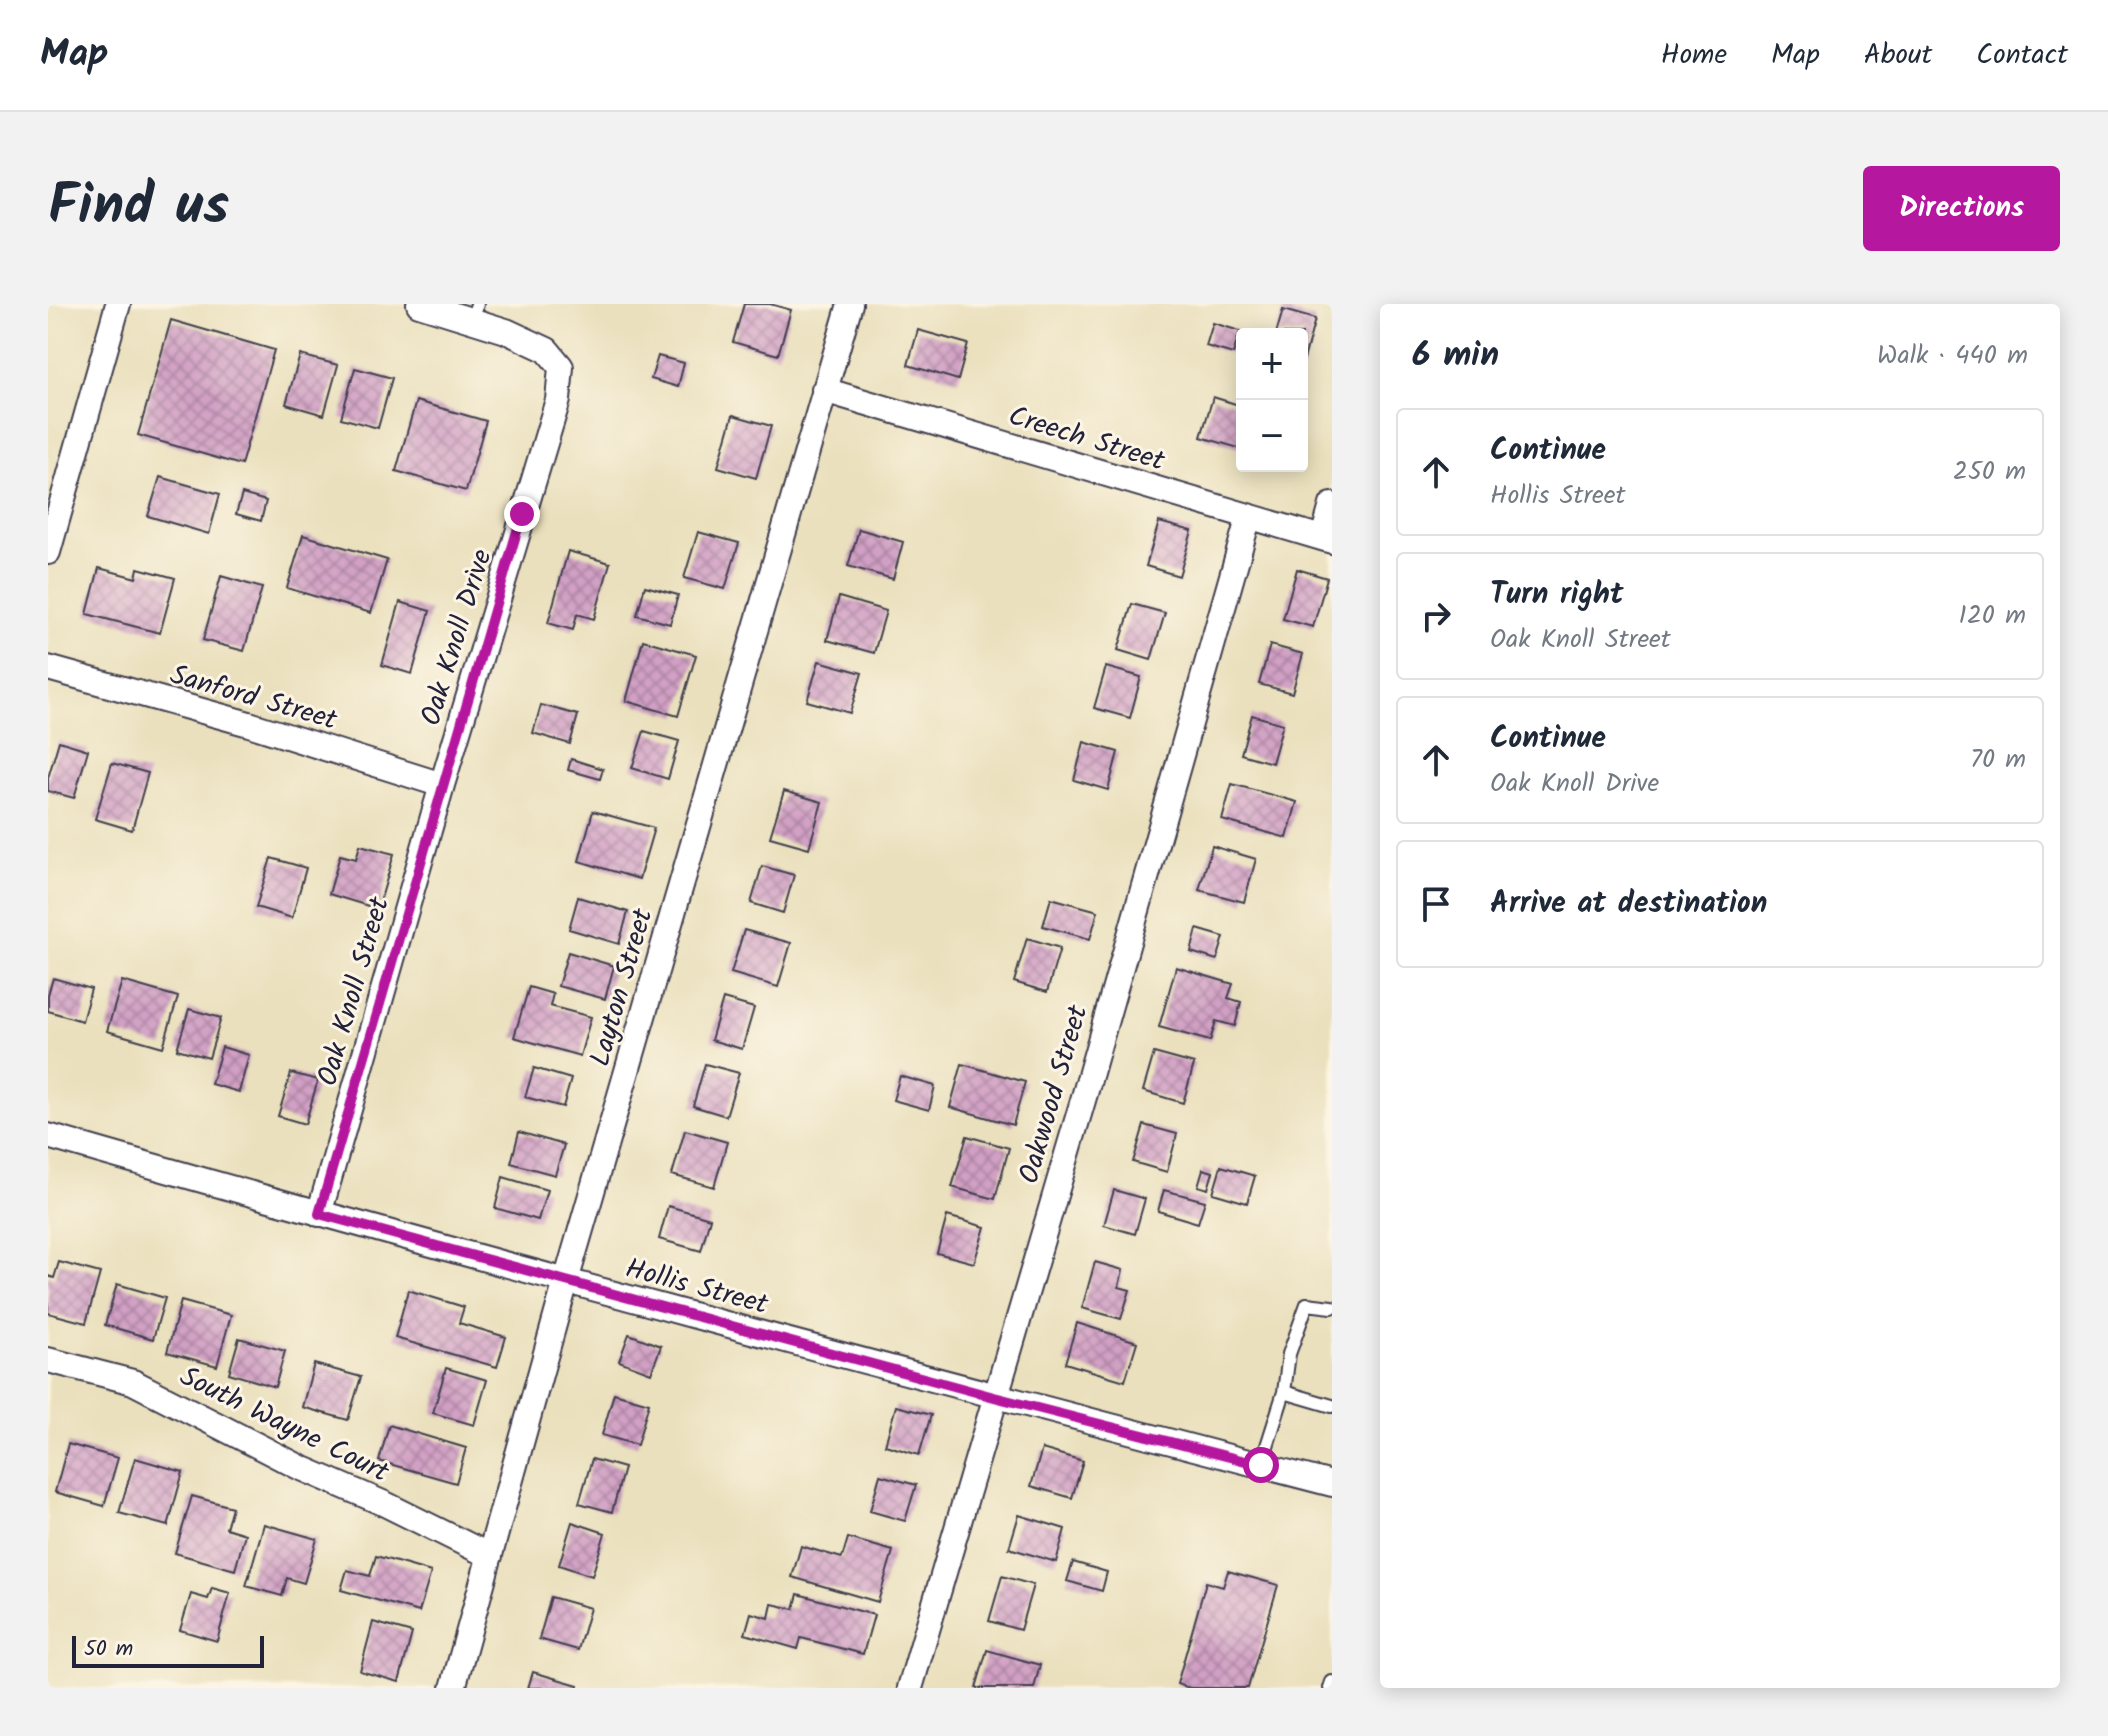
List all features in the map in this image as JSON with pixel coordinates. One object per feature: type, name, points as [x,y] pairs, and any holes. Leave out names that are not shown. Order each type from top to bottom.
[{"type":"street","points":[[48,552],[118,304]]},
{"type":"street","points":[[419,304],[474,312]]},
{"type":"street","name":"Layton Street","points":[[453,1688],[566,1281],[850,304]]},
{"type":"street","name":"Oak Knoll Drive","points":[[442,785],[558,400],[561,367],[547,350],[474,312]]},
{"type":"street","name":"Creech Street","points":[[824,390],[1327,540]]},
{"type":"street","points":[[1327,540],[1332,505]]},
{"type":"street","name":"Oakwood Street","points":[[910,1688],[1090,1075],[1249,516]]},
{"type":"street","name":"Sanford Street","points":[[48,668],[249,724],[442,785]]},
{"type":"street","name":"Oak Knoll Street","points":[[319,1214],[442,785]]},
{"type":"street","name":"Hollis Street","points":[[48,1136],[566,1281],[994,1397],[1332,1484]]},
{"type":"street","name":"South Wayne Court","points":[[48,1360],[133,1382],[299,1467],[385,1504],[490,1556]]},
{"type":"lane","points":[[1261,1465],[1284,1392],[1289,1354],[1307,1304],[1332,1307]]},
{"type":"lane","points":[[1284,1392],[1332,1406]]},
{"type":"lane","points":[[1330,1688],[1332,1682]]},
{"type":"building","points":[[744,304],[770,304],[791,310],[778,355],[733,342]]},
{"type":"building","points":[[1283,310],[1315,319],[1308,345],[1308,328],[1278,328]]},
{"type":"building","points":[[171,320],[274,350],[241,465],[138,435]]},
{"type":"building","points":[[1213,323],[1236,330],[1233,354],[1206,346]]},
{"type":"building","points":[[918,330],[968,344],[958,380],[908,365]]},
{"type":"building","points":[[300,355],[338,365],[324,415],[286,404]]},
{"type":"building","points":[[658,356],[684,363],[678,387],[651,379]]},
{"type":"building","points":[[355,368],[392,378],[378,428],[341,418]]},
{"type":"building","points":[[1213,397],[1236,404],[1236,447],[1201,437]]},
{"type":"building","points":[[416,401],[486,421],[466,491],[396,471]]},
{"type":"building","points":[[733,415],[771,426],[756,478],[718,467]]},
{"type":"building","points":[[160,477],[220,494],[209,534],[148,516]]},
{"type":"building","points":[[242,494],[266,501],[261,521],[236,514]]},
{"type":"building","points":[[1159,522],[1192,531],[1179,576],[1146,566]]},
{"type":"building","points":[[859,529],[903,542],[893,579],[848,566]]},
{"type":"building","points":[[698,532],[739,543],[725,589],[684,578]]},
{"type":"building","points":[[303,535],[387,560],[371,613],[287,588]]},
{"type":"building","points":[[568,551],[610,563],[594,619],[577,614],[573,630],[548,623]]},
{"type":"building","points":[[99,568],[136,578],[138,568],[175,578],[160,633],[87,614]]},
{"type":"building","points":[[1297,569],[1327,578],[1313,627],[1283,619]]},
{"type":"building","points":[[221,576],[262,588],[244,651],[203,640]]},
{"type":"building","points":[[645,586],[678,595],[670,624],[637,615]]},
{"type":"building","points":[[839,597],[886,611],[874,653],[827,640]]},
{"type":"building","points":[[400,602],[430,611],[412,674],[382,665]]},
{"type":"building","points":[[1132,604],[1165,613],[1151,660],[1118,650]]},
{"type":"building","points":[[643,640],[696,655],[678,716],[626,701]]},
{"type":"building","points":[[1270,645],[1303,654],[1292,693],[1259,684]]},
{"type":"building","points":[[819,661],[862,673],[850,713],[807,701]]},
{"type":"building","points":[[1106,667],[1141,677],[1130,718],[1094,708]]},
{"type":"building","points":[[541,705],[578,715],[570,744],[533,733]]},
{"type":"building","points":[[1252,715],[1283,724],[1272,763],[1241,754]]},
{"type":"building","points":[[644,731],[679,741],[668,779],[632,768]]},
{"type":"building","points":[[59,741],[88,750],[74,798],[48,791],[48,778]]},
{"type":"building","points":[[1084,742],[1118,752],[1108,790],[1074,780]]},
{"type":"building","points":[[571,759],[603,769],[600,779],[568,770]]},
{"type":"building","points":[[112,763],[148,773],[132,830],[95,819]]},
{"type":"building","points":[[1232,784],[1297,802],[1287,838],[1222,820]]},
{"type":"building","points":[[784,791],[822,802],[809,848],[770,837]]},
{"type":"building","points":[[593,811],[654,828],[639,879],[579,861]]},
{"type":"building","points":[[360,845],[394,854],[378,909],[329,894],[340,855],[356,859]]},
{"type":"building","points":[[1212,846],[1256,859],[1244,902],[1199,890]]},
{"type":"building","points":[[271,858],[306,868],[292,918],[256,907]]},
{"type":"building","points":[[762,866],[794,875],[783,913],[751,903]]},
{"type":"building","points":[[578,897],[628,912],[619,944],[569,929]]},
{"type":"building","points":[[1051,898],[1098,911],[1090,939],[1043,926]]},
{"type":"building","points":[[1197,929],[1224,937],[1217,960],[1191,952]]},
{"type":"building","points":[[744,930],[791,943],[778,987],[731,973]]},
{"type":"building","points":[[1027,938],[1060,948],[1047,992],[1014,982]]},
{"type":"building","points":[[568,952],[614,966],[605,999],[558,986]]},
{"type":"building","points":[[1176,967],[1233,984],[1228,998],[1241,1002],[1235,1026],[1216,1021],[1210,1041],[1159,1027]]},
{"type":"building","points":[[53,978],[91,989],[82,1021],[48,1011]]},
{"type":"building","points":[[122,981],[178,997],[163,1047],[107,1031]]},
{"type":"building","points":[[529,987],[553,994],[550,1006],[591,1017],[580,1056],[514,1037]]},
{"type":"building","points":[[723,999],[754,1008],[742,1049],[711,1040]]},
{"type":"building","points":[[189,1009],[221,1018],[209,1058],[177,1049]]},
{"type":"building","points":[[222,1047],[249,1055],[239,1092],[211,1084]]},
{"type":"building","points":[[1154,1053],[1194,1064],[1183,1103],[1143,1091]]},
{"type":"building","points":[[705,1064],[739,1073],[726,1116],[693,1106]]},
{"type":"building","points":[[962,1064],[1025,1082],[1013,1125],[950,1107]]},
{"type":"building","points":[[534,1068],[571,1079],[563,1107],[525,1097]]},
{"type":"building","points":[[291,1073],[318,1080],[305,1124],[278,1116]]},
{"type":"building","points":[[900,1076],[935,1086],[929,1110],[893,1100]]},
{"type":"building","points":[[1144,1125],[1177,1134],[1167,1172],[1133,1162]]},
{"type":"building","points":[[685,1130],[727,1142],[714,1187],[672,1175]]},
{"type":"building","points":[[519,1132],[564,1145],[555,1175],[511,1163]]},
{"type":"building","points":[[967,1136],[1009,1148],[995,1199],[952,1187]]},
{"type":"building","points":[[1221,1166],[1255,1176],[1247,1203],[1213,1193]]},
{"type":"building","points":[[1203,1169],[1213,1172],[1208,1189],[1198,1186]]},
{"type":"building","points":[[503,1177],[547,1190],[538,1220],[495,1208]]},
{"type":"building","points":[[1114,1190],[1145,1199],[1135,1234],[1104,1225]]},
{"type":"building","points":[[1164,1190],[1205,1201],[1198,1223],[1158,1211]]},
{"type":"building","points":[[668,1206],[710,1218],[701,1251],[659,1239]]},
{"type":"building","points":[[947,1216],[985,1227],[974,1263],[937,1253]]},
{"type":"building","points":[[59,1262],[100,1273],[86,1323],[48,1313],[48,1276],[54,1278]]},
{"type":"building","points":[[1095,1262],[1123,1270],[1119,1287],[1130,1290],[1121,1319],[1082,1308]]},
{"type":"building","points":[[117,1284],[165,1298],[153,1339],[105,1325]]},
{"type":"building","points":[[408,1290],[464,1307],[459,1323],[506,1337],[497,1367],[395,1338]]},
{"type":"building","points":[[181,1301],[231,1315],[217,1366],[167,1352]]},
{"type":"building","points":[[1077,1323],[1137,1342],[1125,1381],[1065,1363]]},
{"type":"building","points":[[629,1334],[661,1346],[651,1373],[619,1361]]},
{"type":"building","points":[[239,1338],[285,1351],[275,1387],[229,1373]]},
{"type":"building","points":[[314,1364],[361,1377],[348,1420],[302,1407]]},
{"type":"building","points":[[446,1368],[487,1380],[474,1425],[433,1413]]},
{"type":"building","points":[[614,1393],[649,1403],[637,1445],[602,1435]]},
{"type":"building","points":[[896,1406],[931,1415],[919,1455],[885,1445]]},
{"type":"building","points":[[389,1425],[466,1448],[456,1483],[379,1461]]},
{"type":"building","points":[[68,1444],[118,1458],[104,1506],[55,1492]]},
{"type":"building","points":[[1042,1449],[1083,1461],[1072,1498],[1031,1486]]},
{"type":"building","points":[[135,1458],[183,1472],[168,1526],[119,1513]]},
{"type":"building","points":[[592,1459],[624,1468],[612,1512],[579,1503]]},
{"type":"building","points":[[880,1475],[916,1485],[905,1521],[870,1511]]},
{"type":"building","points":[[192,1496],[232,1507],[226,1528],[245,1534],[235,1570],[175,1553]]},
{"type":"building","points":[[1019,1515],[1065,1529],[1056,1562],[1009,1548]]},
{"type":"building","points":[[572,1522],[605,1533],[592,1576],[559,1565]]},
{"type":"building","points":[[264,1524],[317,1539],[304,1583],[287,1578],[282,1596],[246,1586]]},
{"type":"building","points":[[848,1538],[893,1551],[878,1602],[792,1577],[801,1546],[842,1558]]},
{"type":"building","points":[[376,1556],[431,1572],[419,1612],[341,1590],[347,1570],[370,1576]]},
{"type":"building","points":[[1073,1562],[1107,1572],[1102,1591],[1067,1581]]},
{"type":"building","points":[[1228,1571],[1278,1585],[1248,1688],[1190,1688],[1177,1684],[1206,1582],[1223,1587]]},
{"type":"building","points":[[1002,1576],[1033,1585],[1020,1630],[989,1621]]},
{"type":"building","points":[[212,1588],[230,1593],[217,1641],[180,1630],[191,1594],[208,1599]]},
{"type":"building","points":[[798,1594],[874,1615],[863,1654],[801,1638],[798,1649],[745,1634],[751,1613],[769,1618],[772,1604],[794,1609]]},
{"type":"building","points":[[551,1597],[590,1608],[578,1650],[539,1639]]},
{"type":"building","points":[[373,1622],[412,1633],[399,1682],[360,1671]]},
{"type":"building","points":[[987,1650],[1040,1665],[1034,1688],[976,1688]]},
{"type":"building","points":[[533,1672],[578,1685],[577,1688],[528,1688]]},
{"type":"route","points":[[522,514],[319,1214],[994,1397],[1261,1465]]}]
